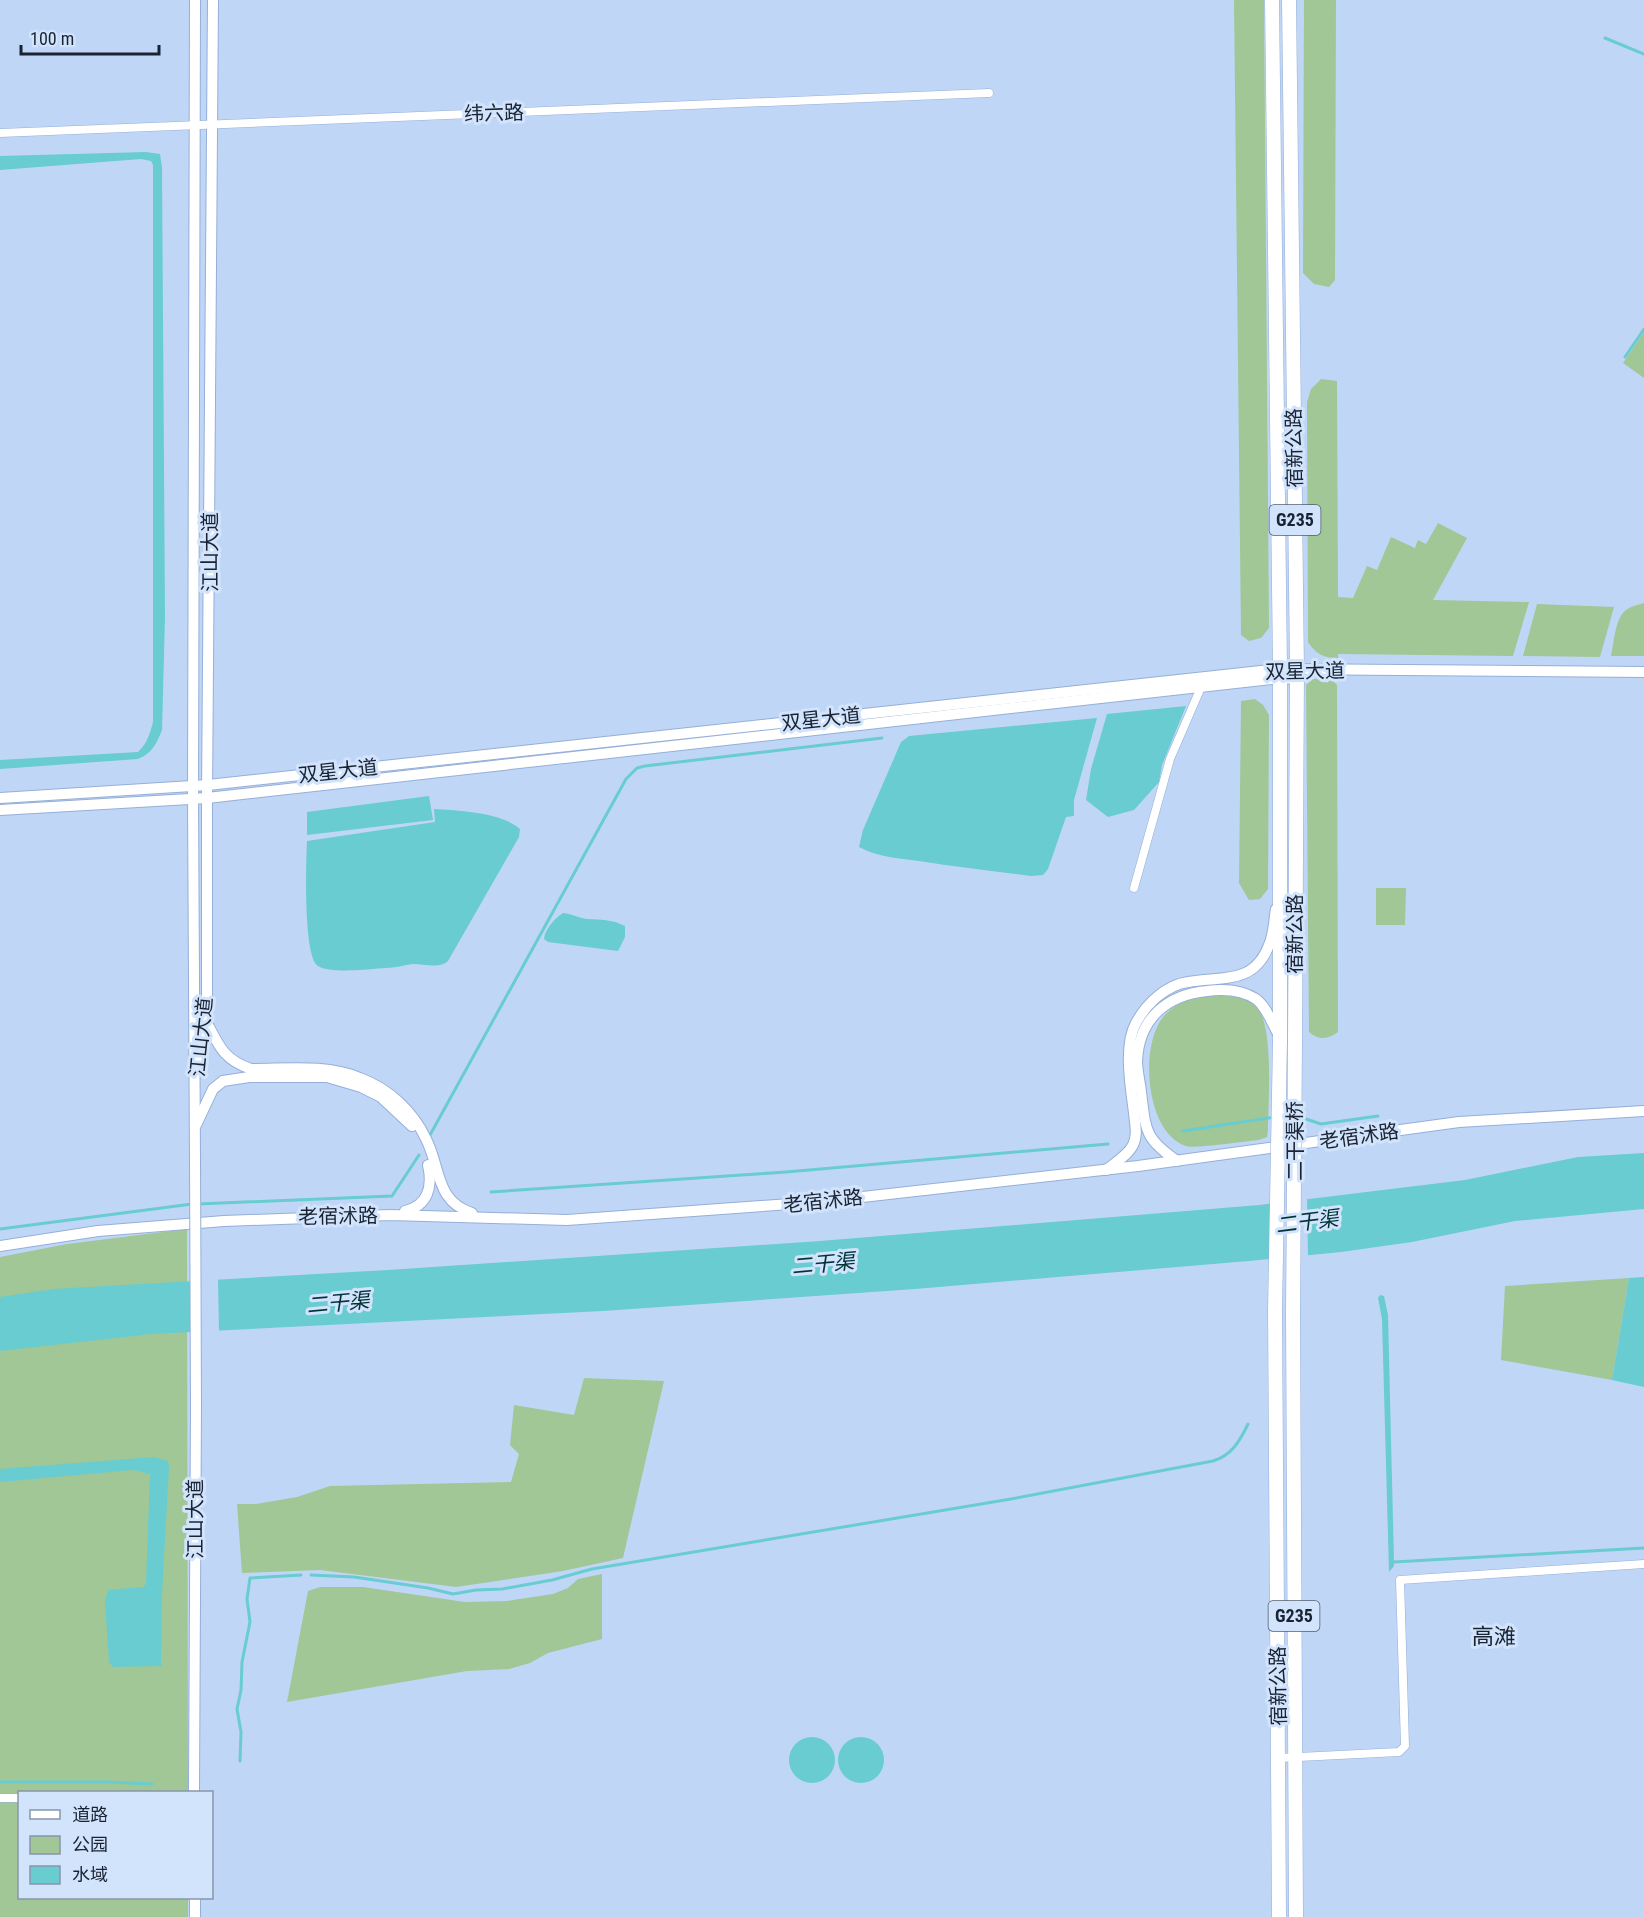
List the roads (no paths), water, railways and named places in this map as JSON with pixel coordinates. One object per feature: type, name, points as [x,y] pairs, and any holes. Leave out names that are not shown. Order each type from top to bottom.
[{"type":"highway","name":"宿新公路","points":[[1272,0],[1280,674],[1280,1039]]},
{"type":"highway","name":"宿新公路","points":[[1289,0],[1297,674],[1295,1040]]},
{"type":"highway","name":"二干渠桥","points":[[1275,1311],[1280,1039]]},
{"type":"highway","name":"二干渠桥","points":[[1293,1315],[1295,1040]]},
{"type":"highway","name":"宿新公路","points":[[1275,1311],[1280,1917]]},
{"type":"highway","name":"宿新公路","points":[[1293,1315],[1296,1917]]},
{"type":"main road","name":"江山大道","points":[[195,0],[193,798],[195,1791]]},
{"type":"main road","name":"江山大道","points":[[194,1102],[207,1023],[213,0]]},
{"type":"main road","name":"双星大道","points":[[0,798],[194,787],[1280,674],[1644,672]]},
{"type":"main road","name":"双星大道","points":[[0,810],[207,798],[1203,682]]},
{"type":"main road","points":[[1105,1170],[1128,1151],[1133,1145],[1136,1133],[1129,1077],[1129,1045],[1135,1024],[1150,1002],[1172,987],[1187,982],[1228,979],[1256,967],[1269,945],[1279,891]]},
{"type":"main road","points":[[1177,1161],[1152,1141],[1145,1125],[1137,1061],[1141,1037],[1151,1018],[1170,1000],[1189,993],[1215,990],[1238,991],[1262,1005],[1280,1039]]},
{"type":"main road","points":[[207,1023],[220,1048],[230,1060],[240,1065],[251,1069],[324,1069],[359,1077],[385,1090],[406,1109],[418,1124],[428,1142],[444,1192],[453,1203],[462,1209],[502,1219]]},
{"type":"main road","points":[[194,1131],[207,1099],[213,1089],[223,1081],[249,1077],[327,1077],[361,1087],[381,1097],[412,1126],[435,1189],[442,1201],[458,1216]]},
{"type":"main road","name":"老宿沭路","points":[[0,1246],[98,1231],[213,1221],[390,1215],[502,1219],[616,1218],[818,1202],[1105,1170],[1459,1122],[1644,1111]]},
{"type":"main road","points":[[390,1215],[415,1209],[429,1191],[431,1177]]},
{"type":"main road","points":[[195,1899],[195,1917]]},
{"type":"street","name":"纬六路","points":[[0,133],[989,93]]},
{"type":"street","points":[[1134,888],[1170,759],[1203,682]]},
{"type":"street","points":[[1279,1758],[1399,1752],[1405,1746],[1400,1580],[1644,1564]]},
{"type":"street","points":[[0,1798],[18,1798]]},
{"type":"water","points":[[146,152],[160,154],[162,168],[165,617],[162,730],[153,748],[138,759],[0,769],[0,760],[138,752],[146,742],[153,722],[153,165],[151,161],[141,159],[0,170],[0,156]]},
{"type":"water","points":[[1186,706],[1162,765],[1159,782],[1134,810],[1108,817],[1086,800],[1091,769],[1107,714]]},
{"type":"water","points":[[1097,718],[1074,800],[1074,816],[1066,817],[1048,869],[1043,875],[1031,876],[896,858],[859,847],[863,830],[901,742],[909,736]]},
{"type":"water","points":[[429,796],[433,820],[307,835],[307,812]]},
{"type":"water","points":[[434,809],[492,816],[503,819],[520,829],[519,837],[448,961],[436,965],[413,964],[351,970],[332,970],[318,966],[313,959],[308,928],[307,841],[435,822]]},
{"type":"water","points":[[563,913],[587,919],[611,921],[625,926],[625,937],[618,951],[548,942],[544,939],[546,931]]},
{"type":"water","name":"二干渠","points":[[1644,1153],[1644,1209],[1515,1221],[1412,1242],[1341,1252],[915,1289],[603,1311],[151,1334],[0,1351],[0,1297],[54,1289],[388,1270],[820,1241],[1259,1205],[1465,1180],[1578,1157]]},
{"type":"water","points":[[1644,1277],[1644,1387],[1612,1380],[1629,1278]]},
{"type":"water","points":[[1380,1295],[1384,1296],[1388,1315],[1394,1562],[1389,1572],[1382,1319],[1378,1298]]},
{"type":"water","points":[[154,1457],[168,1461],[169,1467],[162,1594],[161,1666],[113,1667],[109,1662],[105,1601],[108,1590],[143,1587],[146,1584],[150,1474],[133,1470],[0,1482],[0,1469]]},
{"type":"water","points":[[812,1737],[828,1744],[835,1760],[828,1776],[812,1783],[796,1776],[789,1760],[796,1744]]},
{"type":"water","points":[[861,1737],[877,1744],[884,1760],[877,1776],[861,1783],[845,1776],[838,1760],[845,1744]]},
{"type":"waterway","points":[[1605,38],[1644,54]]},
{"type":"waterway","points":[[1625,357],[1644,329]]},
{"type":"waterway","points":[[430,1135],[626,779],[637,768],[882,738]]},
{"type":"waterway","points":[[1297,1116],[1321,1124],[1378,1116]]},
{"type":"waterway","points":[[1183,1131],[1276,1117]]},
{"type":"waterway","points":[[491,1192],[786,1172],[1108,1144]]},
{"type":"waterway","points":[[198,1204],[392,1196],[419,1155]]},
{"type":"waterway","points":[[0,1229],[192,1204]]},
{"type":"waterway","points":[[311,1575],[354,1577],[453,1594],[502,1589],[552,1580],[592,1569],[1011,1499],[1213,1461],[1225,1456],[1234,1447],[1248,1424]]},
{"type":"waterway","points":[[1394,1562],[1644,1548]]},
{"type":"waterway","points":[[240,1761],[241,1732],[237,1709],[241,1690],[242,1662],[250,1622],[247,1599],[250,1578],[301,1575]]},
{"type":"waterway","points":[[0,1782],[152,1784]]},
{"type":"district","name":"高滩","points":[[1494,1636]]}]
